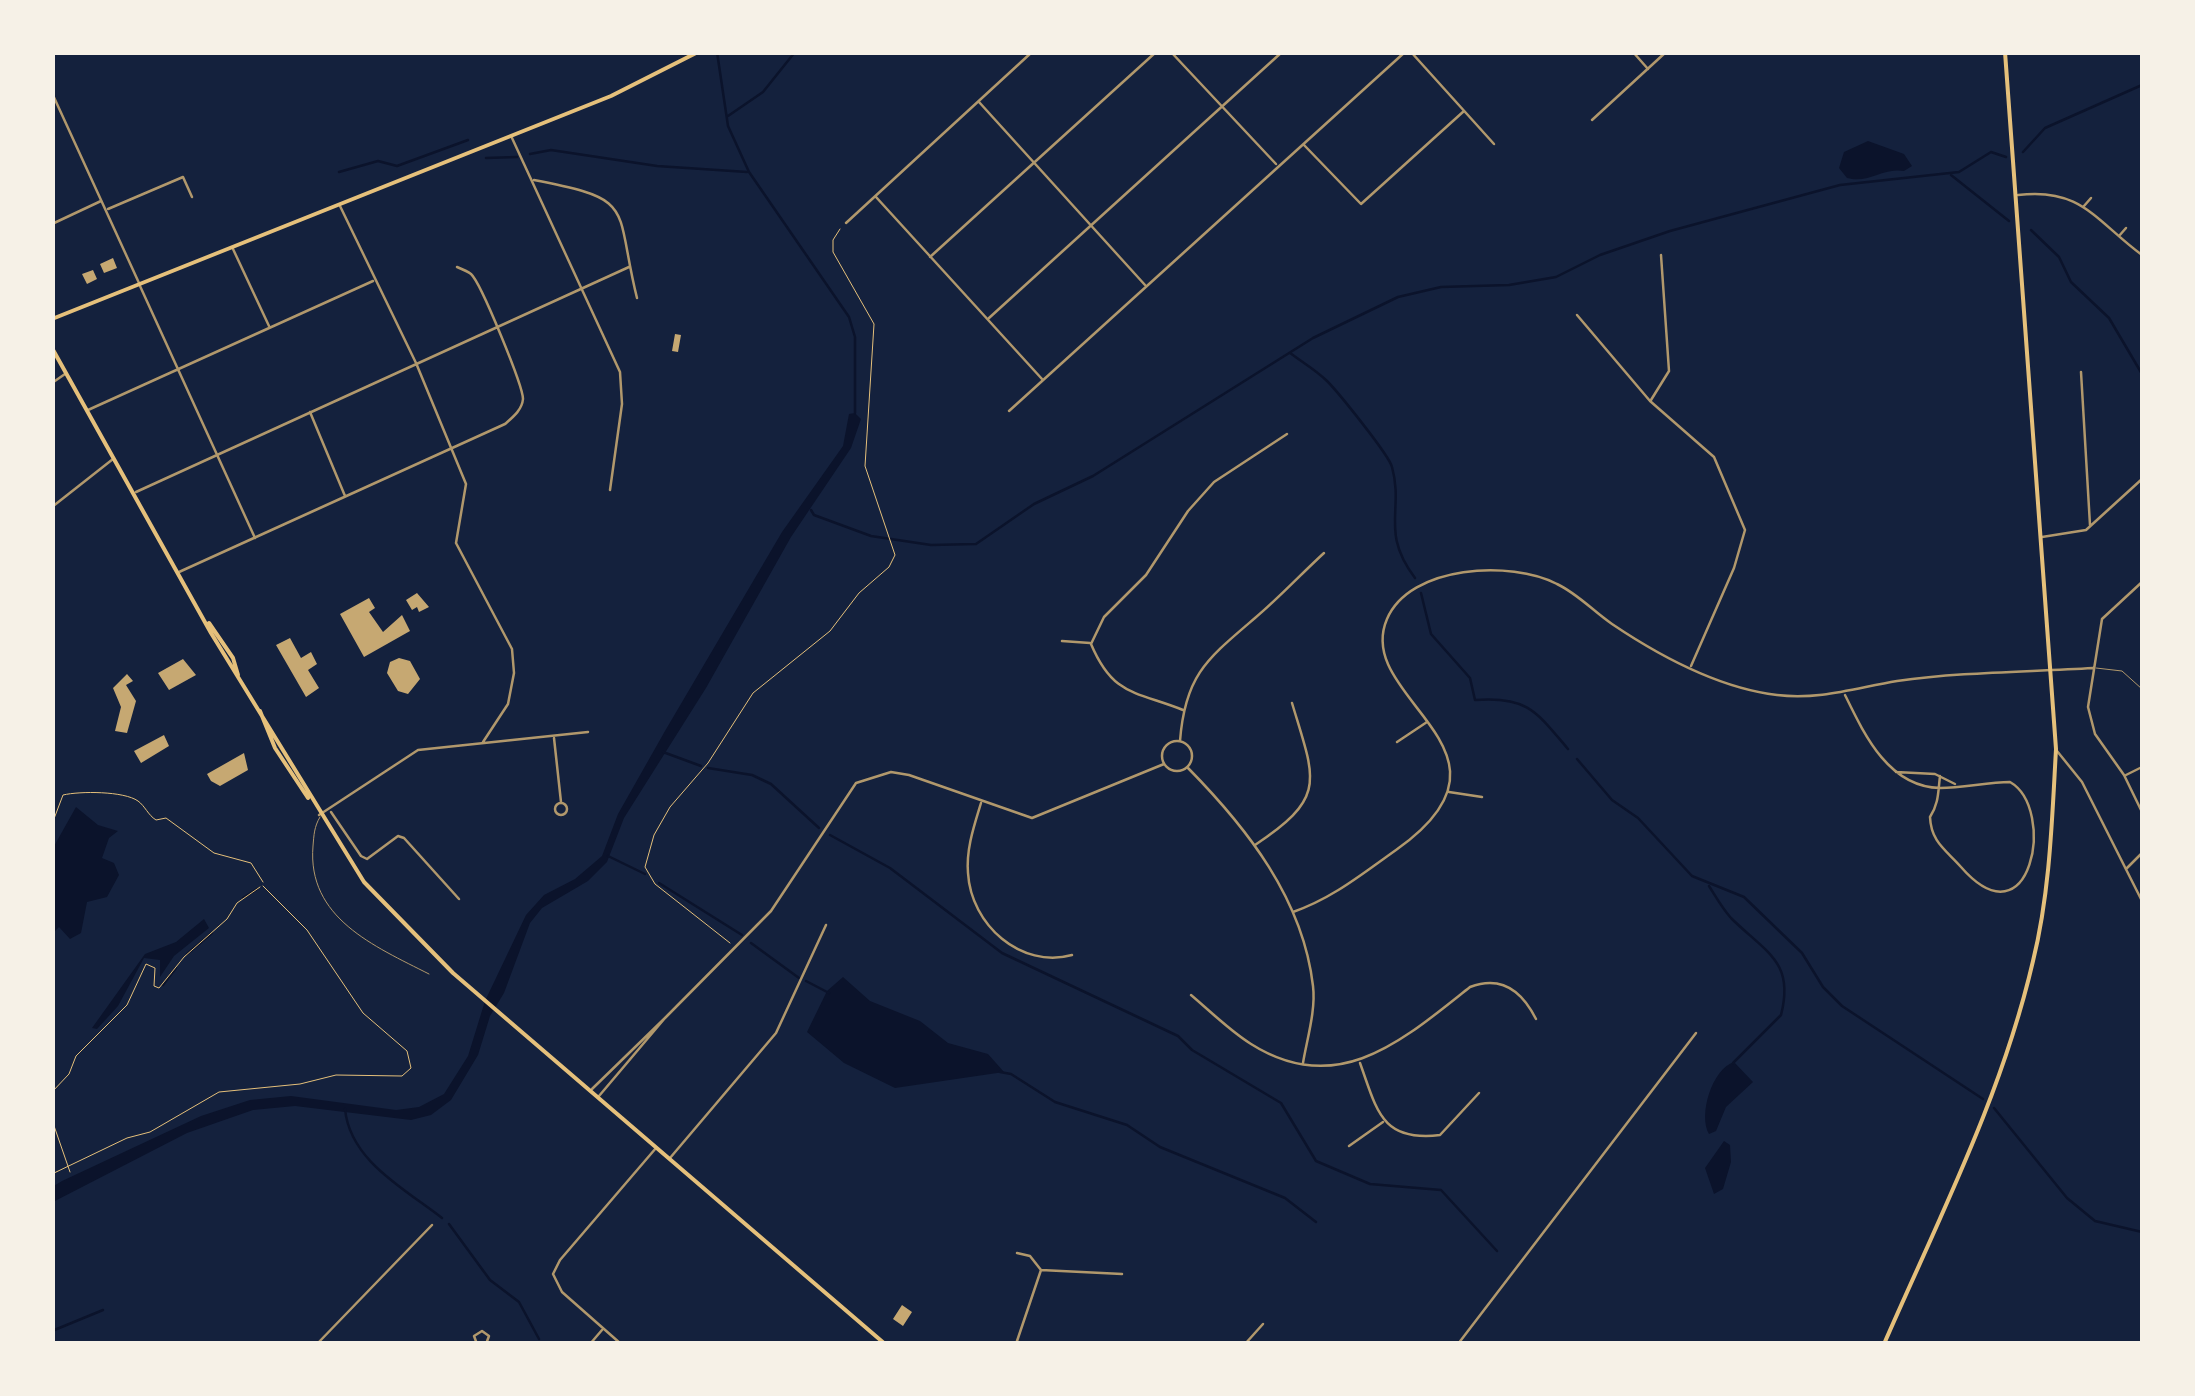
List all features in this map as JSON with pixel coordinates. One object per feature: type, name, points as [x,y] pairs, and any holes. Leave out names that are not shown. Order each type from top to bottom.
[{"type":"main road","points":[[52,319],[611,96],[698,52]]},
{"type":"main road","points":[[1884,1344],[1989,1103],[2018,1019],[2046,893],[2056,750],[2004,52]]},
{"type":"main road","points":[[52,348],[260,712],[298,788],[312,801],[382,902],[476,992],[885,1344]]},
{"type":"street","points":[[846,223],[1032,52]]},
{"type":"street","points":[[930,257],[1156,52]]},
{"type":"street","points":[[1171,52],[1278,166]]},
{"type":"street","points":[[988,318],[1282,52]]},
{"type":"street","points":[[1009,411],[1408,52],[1494,144]]},
{"type":"street","points":[[1633,52],[1648,69]]},
{"type":"street","points":[[1592,120],[1666,52]]},
{"type":"street","points":[[52,94],[254,538]]},
{"type":"street","points":[[978,101],[1147,286]]},
{"type":"street","points":[[1303,144],[1361,204],[1464,111]]},
{"type":"street","points":[[52,121],[63,116]]},
{"type":"street","points":[[512,136],[624,386],[610,490]]},
{"type":"street","points":[[106,210],[183,177],[192,197]]},
{"type":"street","points":[[532,180],[587,190],[610,203],[622,224],[637,298]]},
{"type":"street","points":[[2017,195],[2058,193],[2084,207],[2142,256]]},
{"type":"street","points":[[875,196],[1042,380]]},
{"type":"street","points":[[2084,207],[2091,198]]},
{"type":"street","points":[[52,224],[102,200]]},
{"type":"street","points":[[339,204],[416,363],[467,488],[456,543],[509,639],[514,661],[508,704],[483,742]]},
{"type":"street","points":[[2118,237],[2126,228]]},
{"type":"street","points":[[232,247],[269,326]]},
{"type":"street","points":[[1650,401],[1669,371],[1662,255]]},
{"type":"street","points":[[134,492],[629,266]]},
{"type":"street","points":[[180,572],[505,424],[521,407],[521,388],[500,343],[498,326],[478,284],[457,267]]},
{"type":"street","points":[[87,411],[374,281]]},
{"type":"street","points":[[1577,315],[1650,401],[1714,457],[1744,530],[1734,568],[1690,667]]},
{"type":"street","points":[[52,384],[66,372]]},
{"type":"street","points":[[2081,372],[2090,525]]},
{"type":"street","points":[[309,410],[346,496]]},
{"type":"street","points":[[1182,710],[1124,690],[1103,672],[1092,644],[1104,617],[1146,576],[1188,511],[1214,482],[1287,434]]},
{"type":"street","points":[[52,507],[114,458]]},
{"type":"street","points":[[2040,537],[2090,525],[2142,478]]},
{"type":"street","points":[[1188,768],[1193,754],[1180,741],[1182,710],[1192,681],[1216,648],[1256,618],[1324,553]]},
{"type":"street","points":[[1293,912],[1327,900],[1427,829],[1447,791],[1448,760],[1428,721],[1387,662],[1382,633],[1392,608],[1425,582],[1450,576],[1522,572],[1556,582],[1608,622],[1738,689],[1812,698],[1896,682],[2093,668]]},
{"type":"street","points":[[2142,582],[2102,619],[2089,722],[2142,812]]},
{"type":"street","points":[[1062,641],[1092,644]]},
{"type":"street","points":[[1845,694],[1866,735],[1894,772],[1908,783],[1938,788],[2010,782],[2028,796],[2034,814],[2031,860],[2028,876],[2019,887],[2002,892],[1977,886],[1937,844],[1930,817],[1938,805],[1938,788],[1940,776]]},
{"type":"street","points":[[1254,846],[1294,819],[1309,791],[1310,762],[1292,703]]},
{"type":"street","points":[[1397,742],[1428,721]]},
{"type":"street","points":[[320,816],[418,750],[588,732]]},
{"type":"street","points":[[554,737],[561,802]]},
{"type":"street","points":[[1164,764],[1164,749],[1180,741]]},
{"type":"street","points":[[2056,750],[2082,782],[2142,901]]},
{"type":"street","points":[[1164,764],[1175,772],[1188,768]]},
{"type":"street","points":[[590,1091],[781,898],[856,783],[891,772],[1025,817],[1042,817],[1164,764]]},
{"type":"street","points":[[2124,776],[2142,767]]},
{"type":"street","points":[[1188,768],[1220,800],[1273,870],[1293,912],[1314,988],[1303,1065]]},
{"type":"street","points":[[1894,772],[1940,776],[1956,785]]},
{"type":"street","points":[[1447,791],[1482,797]]},
{"type":"street","points":[[981,801],[968,871],[970,892],[982,918],[1004,943],[1015,948],[1052,960],[1072,955]]},
{"type":"street","points":[[330,810],[361,856],[367,859],[398,836],[404,838],[459,899]]},
{"type":"street","points":[[2125,870],[2142,854]]},
{"type":"street","points":[[669,1160],[776,1033],[826,925]]},
{"type":"street","points":[[1191,995],[1251,1044],[1303,1065],[1340,1066],[1382,1053],[1470,987],[1486,981],[1514,990],[1536,1019]]},
{"type":"street","points":[[598,1097],[666,1018]]},
{"type":"street","points":[[1458,1344],[1696,1033]]},
{"type":"street","points":[[1360,1061],[1384,1121],[1393,1130],[1415,1138],[1440,1135],[1478,1093]]},
{"type":"street","points":[[615,1064],[622,1070]]},
{"type":"street","points":[[1349,1146],[1384,1121]]},
{"type":"street","points":[[621,1344],[558,1288],[554,1271],[656,1148]]},
{"type":"street","points":[[317,1344],[432,1225]]},
{"type":"street","points":[[1017,1253],[1030,1256],[1041,1270],[1122,1274]]},
{"type":"street","points":[[1016,1344],[1041,1270]]},
{"type":"street","points":[[1245,1344],[1263,1324]]},
{"type":"street","points":[[590,1344],[602,1328]]},
{"type":"street","points":[[475,1343],[477,1332],[484,1331],[489,1336],[486,1344]]},
{"type":"lane","points":[[2093,668],[2122,671],[2142,689]]},
{"type":"lane","points":[[320,816],[311,868],[316,889],[329,909],[364,938],[429,974]]},
{"type":"path","points":[[735,948],[656,884],[646,868],[654,835],[670,807],[764,681],[826,635],[859,593],[889,568],[895,555],[865,466],[874,324],[832,246],[846,223]]},
{"type":"path","points":[[52,824],[63,795],[84,790],[127,797],[140,802],[156,820],[166,818],[182,828],[214,854],[252,863],[263,886],[308,930],[363,1013],[407,1051],[412,1068],[402,1076],[336,1074],[300,1084],[218,1092],[150,1132],[52,1174]]},
{"type":"path","points":[[52,1092],[69,1074],[82,1048],[128,1005],[146,964],[155,968],[154,986],[158,988],[184,957],[227,920],[237,903],[263,886]]},
{"type":"path","points":[[52,1120],[70,1172]]},
{"type":"water","points":[[1868,141],[1904,154],[1912,166],[1863,179],[1847,178],[1839,168],[1844,152]]},
{"type":"water","points":[[855,413],[861,419],[851,448],[791,537],[706,688],[624,818],[607,862],[588,881],[542,908],[530,923],[504,993],[490,1016],[478,1055],[451,1100],[431,1115],[411,1120],[295,1106],[253,1110],[187,1133],[53,1202],[52,1187],[62,1181],[201,1116],[250,1100],[291,1096],[396,1110],[419,1107],[444,1094],[468,1056],[485,1001],[526,915],[544,895],[575,879],[602,856],[618,814],[665,731],[782,532],[843,446],[849,414]]},
{"type":"water","points":[[76,807],[98,825],[118,831],[109,838],[102,858],[114,863],[119,875],[107,897],[87,902],[81,933],[70,939],[59,927],[53,933],[53,848]]},
{"type":"water","points":[[204,919],[209,928],[174,956],[160,977],[160,960],[144,958],[118,1006],[97,1029],[92,1028],[145,954],[176,942]]},
{"type":"water","points":[[843,977],[870,1001],[920,1021],[948,1043],[988,1054],[1004,1072],[895,1088],[844,1063],[807,1032],[827,991]]},
{"type":"water","points":[[1734,1062],[1753,1082],[1726,1107],[1716,1131],[1709,1134],[1705,1116],[1709,1094],[1719,1074]]},
{"type":"water","points":[[1724,1141],[1730,1145],[1731,1162],[1723,1189],[1714,1194],[1705,1168]]},
{"type":"building","points":[[113,258],[117,268],[104,273],[100,264]]},
{"type":"building","points":[[93,270],[97,279],[87,284],[82,274]]},
{"type":"building","points":[[675,334],[681,335],[678,352],[672,351]]},
{"type":"building","points":[[417,593],[429,607],[419,612],[417,607],[412,610],[406,600]]},
{"type":"building","points":[[369,598],[375,608],[369,612],[383,632],[402,615],[410,631],[364,657],[340,614]]},
{"type":"building","points":[[290,638],[301,658],[311,652],[317,664],[308,670],[319,688],[306,697],[276,645]]},
{"type":"building","points":[[399,658],[410,661],[420,679],[408,694],[398,691],[387,673],[390,662]]},
{"type":"building","points":[[183,659],[196,675],[169,690],[158,673]]},
{"type":"building","points":[[127,674],[133,681],[126,685],[136,701],[127,733],[115,731],[121,707],[113,688]]},
{"type":"building","points":[[164,735],[169,746],[141,763],[134,751]]},
{"type":"building","points":[[244,753],[248,770],[220,786],[211,781],[207,774]]},
{"type":"building","points":[[902,1305],[912,1312],[903,1326],[893,1319]]},
{"type":"waterway","points":[[717,52],[728,126],[749,172],[849,317],[855,337],[855,413]]},
{"type":"waterway","points":[[728,116],[763,92],[795,52]]},
{"type":"waterway","points":[[2023,152],[2045,128],[2142,85]]},
{"type":"waterway","points":[[339,172],[378,161],[397,166],[468,140]]},
{"type":"waterway","points":[[530,154],[551,150],[657,166],[747,172]]},
{"type":"waterway","points":[[811,510],[814,515],[871,536],[931,545],[976,544],[1034,504],[1093,476],[1313,338],[1398,297],[1441,287],[1509,285],[1556,277],[1600,255],[1670,231],[1840,185],[1959,172],[1991,152],[2006,157]]},
{"type":"waterway","points":[[486,158],[517,157]]},
{"type":"waterway","points":[[1951,175],[2009,221]]},
{"type":"waterway","points":[[2031,230],[2059,257],[2071,282],[2109,318],[2142,374]]},
{"type":"waterway","points":[[1290,353],[1327,381],[1389,460],[1395,482],[1398,547],[1415,578]]},
{"type":"waterway","points":[[1421,593],[1431,634],[1470,678],[1475,700],[1507,701],[1529,709],[1568,749]]},
{"type":"waterway","points":[[663,752],[701,766]]},
{"type":"waterway","points":[[1577,759],[1612,800],[1638,818],[1692,876],[1744,897],[1802,953],[1823,987],[1842,1006],[1983,1099]]},
{"type":"waterway","points":[[708,768],[752,775],[771,784],[819,828]]},
{"type":"waterway","points":[[830,835],[890,868],[1002,953],[1178,1036],[1192,1050],[1281,1103],[1316,1161],[1370,1184],[1441,1190],[1497,1251]]},
{"type":"waterway","points":[[608,856],[645,874]]},
{"type":"waterway","points":[[659,883],[742,935]]},
{"type":"waterway","points":[[1709,886],[1731,918],[1774,959],[1784,982],[1781,1015],[1733,1063]]},
{"type":"waterway","points":[[243,898],[257,889]]},
{"type":"waterway","points":[[187,954],[212,933]]},
{"type":"waterway","points":[[751,943],[799,978]]},
{"type":"waterway","points":[[163,985],[176,968]]},
{"type":"waterway","points":[[806,981],[829,993]]},
{"type":"waterway","points":[[1000,1072],[1011,1074],[1055,1102],[1127,1125],[1160,1147],[1285,1198],[1316,1222]]},
{"type":"waterway","points":[[1994,1108],[2067,1198],[2095,1221],[2142,1232]]},
{"type":"waterway","points":[[345,1109],[349,1127],[368,1159],[442,1218]]},
{"type":"waterway","points":[[449,1224],[490,1280],[519,1302],[539,1339]]},
{"type":"waterway","points":[[52,1331],[103,1310]]}]
